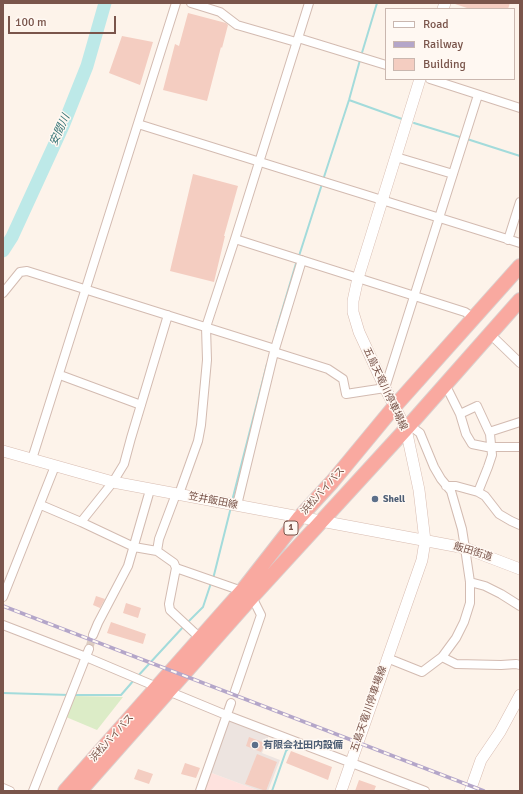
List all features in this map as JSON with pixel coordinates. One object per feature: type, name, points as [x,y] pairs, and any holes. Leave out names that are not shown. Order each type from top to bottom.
[{"type":"highway","name":"浜松バイパス","points":[[80,791],[163,689],[246,594],[299,518],[332,482],[394,407],[520,266]]},
{"type":"highway","name":"浜松バイパス","points":[[65,791],[163,689],[200,638],[322,521],[520,300]]},
{"type":"main road","name":"五島天竜川停車場線","points":[[341,791],[422,560],[425,541],[419,490],[407,427],[394,407],[385,388],[359,332],[353,312],[353,301],[358,278],[420,80]]},
{"type":"main road","name":"笠井飯田線","points":[[3,451],[113,482],[150,490],[425,541]]},
{"type":"main road","name":"飯田街道","points":[[425,541],[465,548],[520,569]]},
{"type":"main road","points":[[470,791],[481,760],[500,732],[520,695]]},
{"type":"street","points":[[32,459],[60,375],[176,3]]},
{"type":"street","points":[[191,3],[220,12],[237,25],[385,65]]},
{"type":"street","points":[[157,551],[159,539],[198,441],[201,425],[207,360],[206,327],[309,3]]},
{"type":"street","points":[[433,80],[520,108]]},
{"type":"street","points":[[3,292],[20,272],[27,271],[206,327],[328,369],[343,379],[346,394],[385,388],[478,95]]},
{"type":"street","points":[[138,124],[520,243]]},
{"type":"street","points":[[396,156],[453,174]]},
{"type":"street","points":[[508,240],[520,202]]},
{"type":"street","points":[[235,239],[465,312],[474,318]]},
{"type":"street","points":[[233,505],[275,350],[302,260]]},
{"type":"street","points":[[81,522],[113,482],[124,464],[168,315]]},
{"type":"street","points":[[490,334],[520,362]]},
{"type":"street","points":[[60,375],[141,404]]},
{"type":"street","points":[[446,384],[460,414],[466,434],[472,444],[492,447],[520,447]]},
{"type":"street","points":[[460,414],[477,406],[489,432],[492,455],[478,492]]},
{"type":"street","points":[[489,432],[520,422]]},
{"type":"street","points":[[387,658],[422,672],[442,657],[456,638],[464,622],[470,603],[470,582],[462,529],[451,491],[441,479],[434,467],[420,433],[407,427]]},
{"type":"street","points":[[4,593],[41,505],[55,466]]},
{"type":"street","points":[[446,486],[456,486],[478,492],[485,496],[499,514],[520,525]]},
{"type":"street","points":[[93,636],[98,623],[128,566],[150,490]]},
{"type":"street","points":[[41,505],[134,547],[157,551],[174,563],[176,568],[169,604],[170,610],[200,638]]},
{"type":"street","points":[[176,568],[246,594],[261,615],[235,691]]},
{"type":"street","points":[[470,582],[496,591],[520,606]]},
{"type":"street","points":[[3,625],[87,653],[163,689],[226,715],[425,791]]},
{"type":"street","points":[[33,791],[87,653]]},
{"type":"street","points":[[442,657],[456,664],[520,665]]},
{"type":"street","points":[[200,791],[231,704]]},
{"type":"street","points":[[3,788],[10,791]]},
{"type":"shaded area","points":[[229,720],[269,735],[262,753],[280,760],[268,791],[260,791],[209,772]]},
{"type":"shaded area","points":[[209,772],[260,791],[202,791]]},
{"type":"green space","points":[[75,696],[123,697],[97,730],[66,717]]},
{"type":"building","points":[[510,3],[508,8],[467,8],[455,4]]},
{"type":"building","points":[[188,13],[226,23],[228,25],[207,101],[163,90],[175,44],[179,46]]},
{"type":"building","points":[[122,36],[153,42],[140,85],[109,73]]},
{"type":"building","points":[[193,174],[238,186],[224,236],[214,282],[170,271]]},
{"type":"building","points":[[96,596],[105,599],[100,608],[93,605]]},
{"type":"building","points":[[126,603],[141,608],[138,618],[123,613]]},
{"type":"building","points":[[111,622],[146,634],[143,644],[107,633]]},
{"type":"building","name":"有限会社田内設備","points":[[249,737],[265,743],[261,752],[246,746]]},
{"type":"building","points":[[291,751],[332,767],[328,780],[286,763]]},
{"type":"building","points":[[257,754],[277,762],[266,791],[245,784]]},
{"type":"building","points":[[185,763],[200,768],[196,778],[181,774]]},
{"type":"building","points":[[138,769],[153,774],[149,784],[134,779]]},
{"type":"building","points":[[359,780],[376,786],[374,791],[355,791]]},
{"type":"waterway","name":"安間川","points":[[3,251],[12,237],[63,126],[87,66],[105,3]]},
{"type":"waterway","points":[[361,56],[377,3]]},
{"type":"waterway","points":[[323,180],[349,100],[360,60]]},
{"type":"waterway","points":[[349,100],[402,119]]},
{"type":"waterway","points":[[414,123],[463,138]]},
{"type":"waterway","points":[[467,139],[520,156]]},
{"type":"waterway","points":[[299,256],[322,184]]},
{"type":"waterway","points":[[276,331],[297,260]]},
{"type":"waterway","points":[[232,501],[267,364]]},
{"type":"waterway","points":[[213,579],[231,507]]},
{"type":"waterway","points":[[187,623],[203,607],[211,583]]},
{"type":"waterway","points":[[137,677],[184,626]]},
{"type":"waterway","points":[[73,695],[121,695],[134,680]]},
{"type":"waterway","points":[[3,693],[69,695]]},
{"type":"waterway","points":[[272,791],[286,751],[294,745],[298,747]]},
{"type":"tunnel","points":[[89,649],[93,635]]},
{"type":"railway","points":[[3,606],[484,791]]},
{"type":"place","name":"Shell","points":[[375,499]]},
{"type":"place","name":"有限会社田内設備","points":[[255,745]]}]
